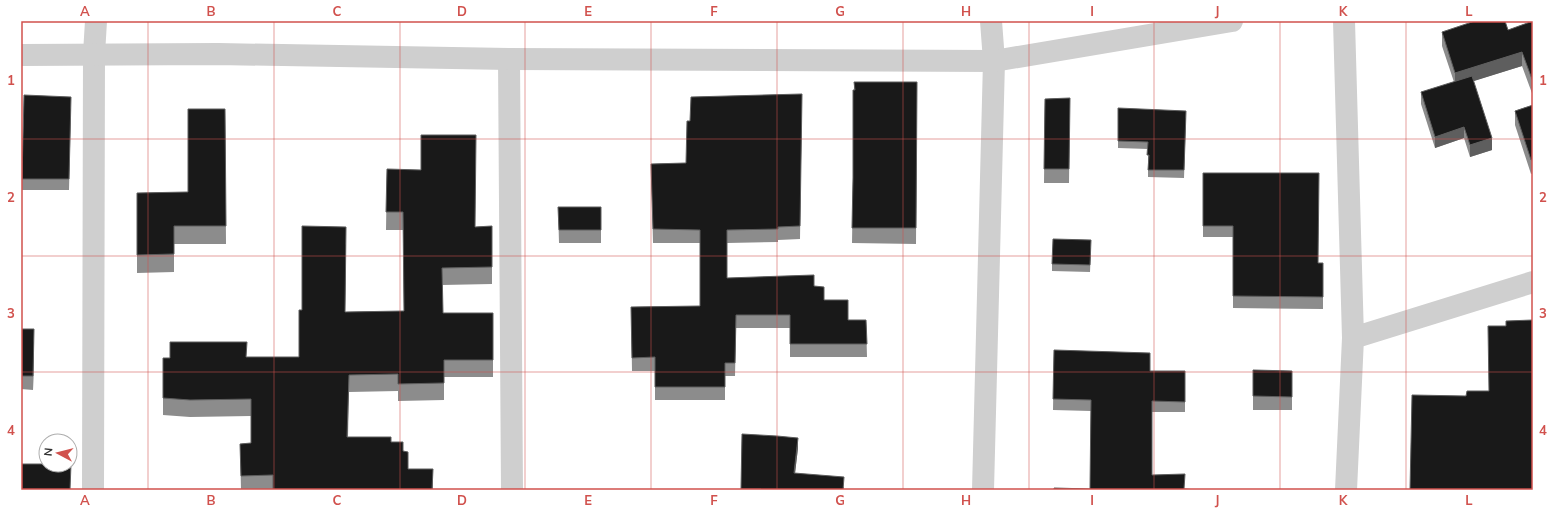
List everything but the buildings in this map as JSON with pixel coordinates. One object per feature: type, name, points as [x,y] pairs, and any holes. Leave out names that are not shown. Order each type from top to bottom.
[{"type":"street","points":[[93,490],[94,54],[96,21]]},
{"type":"street","points":[[984,490],[994,61],[991,21]]},
{"type":"street","points":[[21,55],[218,54],[509,59],[994,61],[1232,21]]},
{"type":"street","points":[[1344,21],[1353,338],[1346,490]]},
{"type":"street","points":[[509,59],[512,490]]},
{"type":"street","points":[[1353,338],[1533,282]]}]
